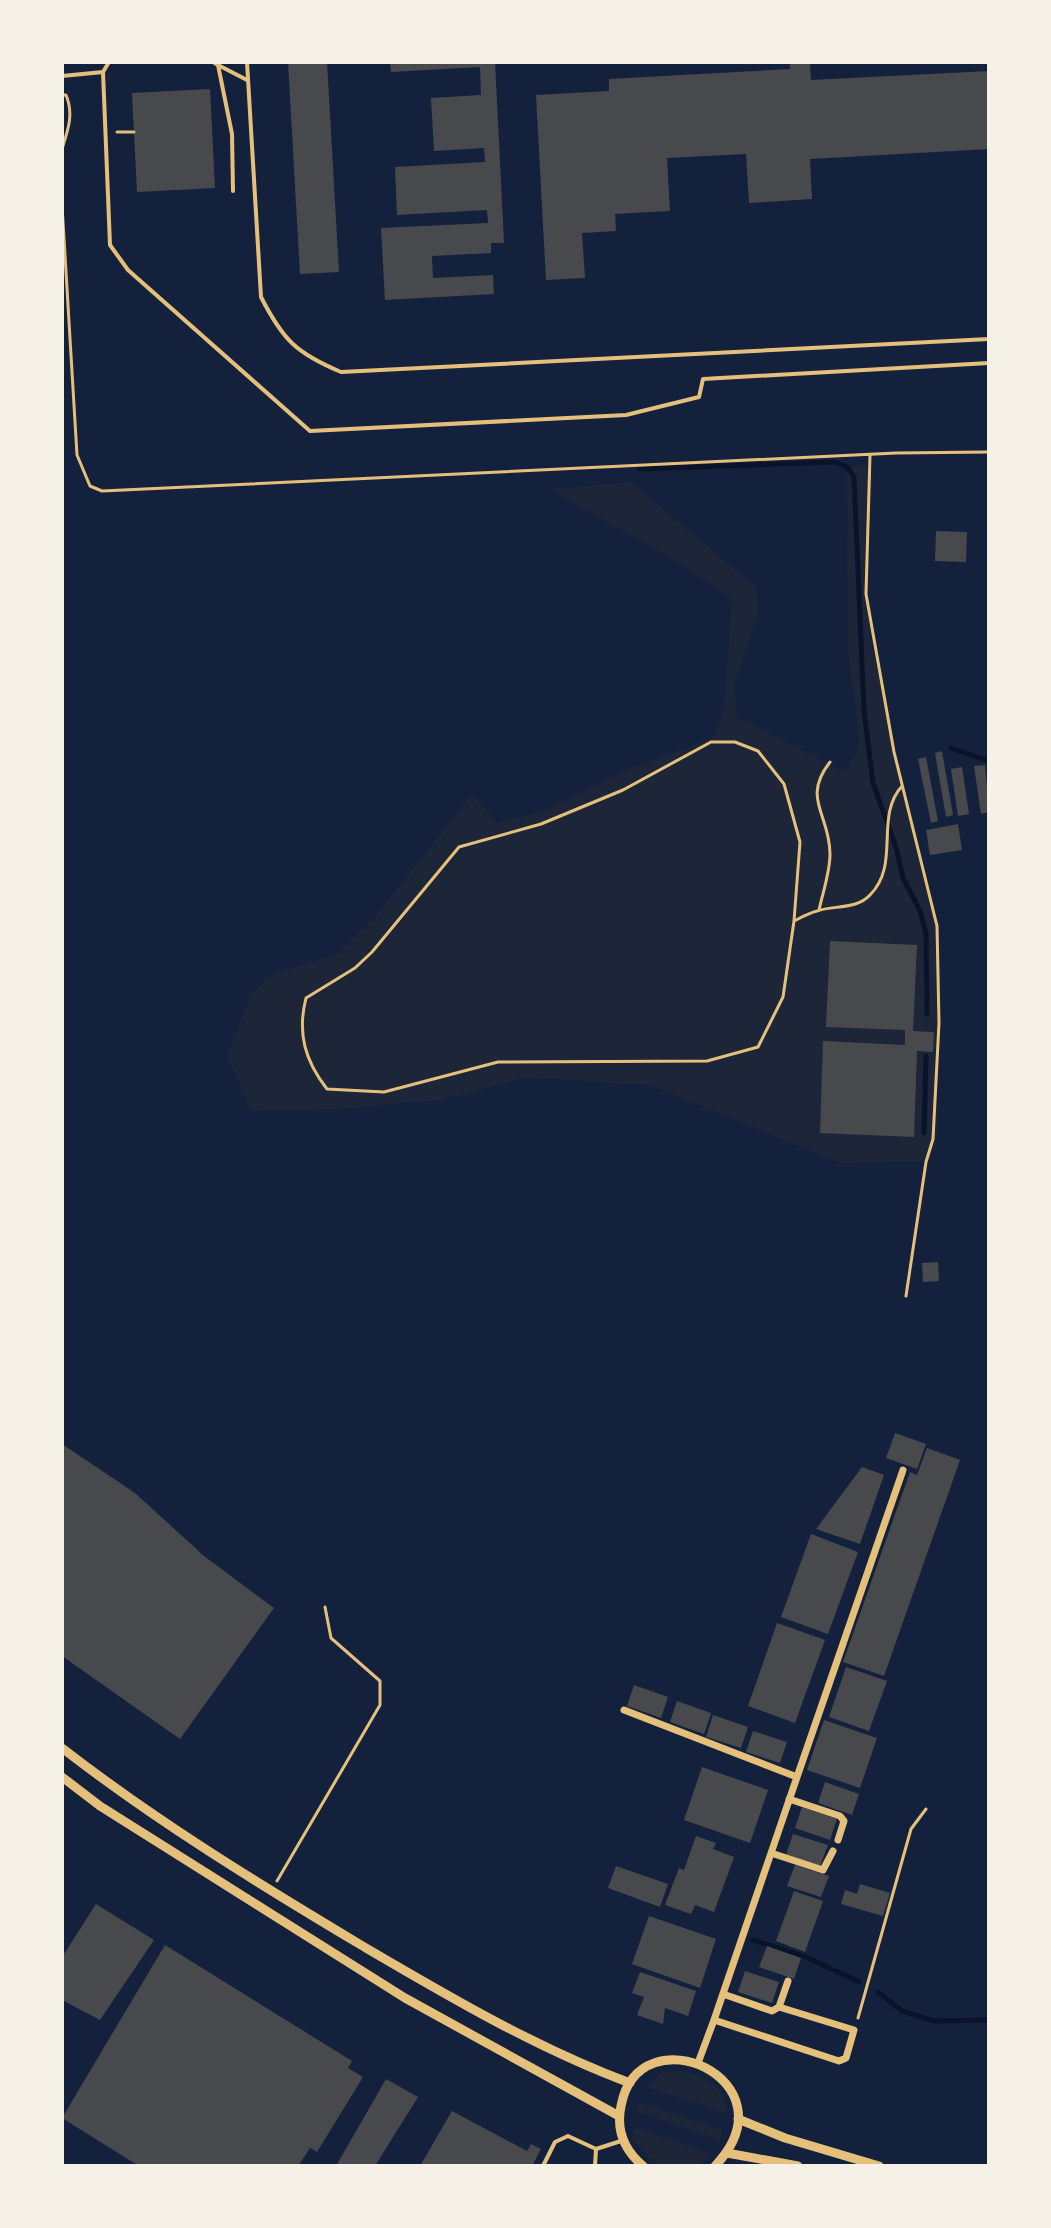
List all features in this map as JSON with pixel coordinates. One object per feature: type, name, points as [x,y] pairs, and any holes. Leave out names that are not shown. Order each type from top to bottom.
[{"type":"street","points":[[698,2063],[903,1470]]},
{"type":"street","points":[[624,1710],[797,1777]]},
{"type":"street","points":[[62,1748],[271,1892],[416,1978],[542,2045],[630,2083]]},
{"type":"street","points":[[62,1777],[100,1806],[405,1998],[619,2116]]},
{"type":"street","points":[[789,1799],[840,1816],[844,1821],[838,1840]]},
{"type":"street","points":[[771,1853],[823,1870],[833,1851]]},
{"type":"street","points":[[723,1994],[772,2011],[779,2007],[788,1981]]},
{"type":"street","points":[[714,2020],[839,2061],[846,2058],[854,2030],[779,2007]]},
{"type":"street","points":[[643,2166],[633,2162],[623,2140],[619,2116],[630,2083],[644,2070],[661,2061],[679,2059],[714,2070],[727,2084],[738,2119],[727,2153],[715,2166]]},
{"type":"street","points":[[738,2119],[785,2138],[879,2166]]},
{"type":"street","points":[[727,2153],[798,2166]]},
{"type":"lane","points":[[109,62],[103,72],[110,245],[128,270],[310,431],[626,415],[699,397],[703,379],[989,363]]},
{"type":"lane","points":[[247,62],[261,297],[278,330],[303,356],[341,372],[989,339]]},
{"type":"lane","points":[[217,63],[247,80]]},
{"type":"lane","points":[[217,63],[232,134],[233,191]]},
{"type":"lane","points":[[62,76],[103,72]]},
{"type":"lane","points":[[543,2166],[555,2142],[568,2136],[596,2149],[623,2140]]},
{"type":"lane","points":[[595,2166],[596,2149]]},
{"type":"path","points":[[62,95],[66,95],[71,118],[62,149]]},
{"type":"path","points":[[117,132],[134,132]]},
{"type":"path","points":[[62,205],[77,455],[90,486],[102,491],[870,454],[989,452]]},
{"type":"path","points":[[870,454],[866,594],[902,786],[937,926],[939,1023],[933,1139],[926,1162],[906,1296]]},
{"type":"path","points":[[711,742],[735,742],[758,751],[784,784],[800,842],[794,921],[783,997],[758,1047],[707,1061],[498,1062],[384,1092],[327,1089],[309,1066],[300,1021],[306,998],[355,968],[372,952],[459,847],[555,818],[623,790],[711,742]]},
{"type":"path","points":[[819,910],[831,859],[829,830],[815,790],[817,778],[830,762]]},
{"type":"path","points":[[794,921],[819,910],[843,908],[869,897],[883,874],[890,799],[902,786]]},
{"type":"path","points":[[271,1892],[380,1705],[380,1681],[331,1638],[325,1607]]},
{"type":"path","points":[[854,2030],[911,1829],[926,1809]]},
{"type":"shaded area","points":[[873,465],[867,592],[870,638],[938,929],[937,1142],[926,1162],[840,1163],[651,1085],[523,1078],[442,1100],[337,1109],[251,1111],[227,1056],[251,995],[270,975],[336,955],[375,917],[472,794],[497,823],[544,811],[622,772],[714,737],[724,709],[732,599],[668,556],[549,489],[631,482],[756,587],[758,613],[734,686],[737,717],[846,773],[860,744],[848,652],[847,468]]},
{"type":"shaded area","points":[[682,2071],[698,2076],[718,2089],[726,2103],[726,2112],[645,2087],[662,2072]]},
{"type":"shaded area","points":[[639,2103],[723,2130],[719,2140],[637,2111]]},
{"type":"shaded area","points":[[633,2127],[711,2154],[698,2166],[657,2166],[633,2140]]},
{"type":"building","points":[[288,62],[327,62],[339,272],[300,274]]},
{"type":"building","points":[[390,62],[495,62],[504,243],[491,243],[491,253],[432,256],[433,278],[493,275],[494,294],[385,300],[381,228],[488,223],[487,210],[397,215],[395,167],[485,162],[484,148],[434,151],[431,98],[481,95],[480,67],[391,72]]},
{"type":"building","points":[[790,62],[810,62],[811,80],[989,71],[989,149],[810,159],[812,199],[749,203],[746,154],[667,158],[670,211],[615,214],[616,231],[582,233],[585,278],[546,280],[536,95],[609,91],[609,79],[790,69]]},
{"type":"building","points":[[210,89],[215,188],[137,192],[132,93]]},
{"type":"building","points":[[936,531],[967,532],[966,562],[935,561]]},
{"type":"building","points":[[942,751],[953,815],[946,817],[935,753]]},
{"type":"building","points":[[926,757],[938,821],[931,823],[918,759]]},
{"type":"building","points":[[985,765],[989,812],[981,814],[974,766]]},
{"type":"building","points":[[962,767],[969,814],[958,816],[951,769]]},
{"type":"building","points":[[958,824],[962,850],[930,855],[926,830]]},
{"type":"building","points":[[830,941],[917,945],[913,1031],[934,1032],[933,1052],[917,1051],[914,1137],[820,1133],[823,1041],[905,1045],[905,1030],[826,1027]]},
{"type":"building","points":[[938,1262],[939,1281],[923,1282],[922,1263]]},
{"type":"building","points":[[895,1433],[926,1444],[917,1469],[886,1458]]},
{"type":"building","points":[[62,1444],[135,1493],[204,1556],[274,1608],[180,1739],[62,1656]]},
{"type":"building","points":[[927,1448],[960,1460],[884,1676],[843,1662],[910,1472],[917,1475]]},
{"type":"building","points":[[862,1467],[884,1475],[860,1544],[816,1529]]},
{"type":"building","points":[[811,1534],[858,1552],[828,1634],[781,1617]]},
{"type":"building","points":[[777,1623],[825,1640],[795,1723],[748,1706]]},
{"type":"building","points":[[846,1667],[887,1681],[869,1731],[829,1717]]},
{"type":"building","points":[[634,1685],[668,1697],[661,1718],[627,1706]]},
{"type":"building","points":[[677,1701],[711,1713],[704,1734],[670,1722]]},
{"type":"building","points":[[713,1715],[748,1727],[741,1748],[706,1737]]},
{"type":"building","points":[[824,1720],[877,1738],[860,1788],[807,1770]]},
{"type":"building","points":[[753,1731],[787,1742],[780,1763],[746,1752]]},
{"type":"building","points":[[702,1767],[768,1790],[750,1843],[684,1820]]},
{"type":"building","points":[[825,1782],[859,1794],[852,1815],[818,1803]]},
{"type":"building","points":[[802,1807],[837,1819],[830,1840],[795,1828]]},
{"type":"building","points":[[793,1834],[828,1845],[820,1866],[786,1855]]},
{"type":"building","points":[[696,1836],[716,1843],[713,1849],[734,1857],[714,1912],[695,1905],[691,1914],[665,1905],[679,1868],[684,1870]]},
{"type":"building","points":[[795,1865],[829,1876],[821,1897],[787,1886]]},
{"type":"building","points":[[616,1866],[668,1884],[660,1907],[608,1888]]},
{"type":"building","points":[[860,1884],[890,1893],[883,1916],[841,1904],[845,1890],[857,1894]]},
{"type":"building","points":[[794,1891],[823,1901],[805,1952],[776,1941]]},
{"type":"building","points":[[96,1904],[154,1940],[100,2020],[62,2000],[62,1957]]},
{"type":"building","points":[[649,1916],[716,1939],[700,1988],[632,1964]]},
{"type":"building","points":[[165,1945],[352,2061],[348,2068],[363,2077],[317,2152],[310,2148],[298,2166],[139,2166],[62,2118]]},
{"type":"building","points":[[767,1946],[801,1958],[794,1979],[759,1967]]},
{"type":"building","points":[[745,1971],[779,1982],[772,2003],[738,1992]]},
{"type":"building","points":[[640,1972],[696,1991],[688,2016],[665,2008],[663,2024],[637,2015],[644,1997],[632,1993]]},
{"type":"building","points":[[386,2079],[418,2097],[375,2166],[336,2166]]},
{"type":"building","points":[[452,2111],[527,2151],[531,2144],[541,2149],[532,2166],[420,2166]]},
{"type":"waterway","points":[[640,469],[835,462],[847,467],[854,477],[864,711],[873,783],[896,847],[903,878],[920,911],[926,933],[927,1014]]},
{"type":"waterway","points":[[951,748],[989,761]]},
{"type":"waterway","points":[[924,1133],[926,1056]]},
{"type":"waterway","points":[[753,1940],[806,1957],[859,1982]]},
{"type":"waterway","points":[[878,1992],[902,2011],[934,2021],[989,2020]]}]
